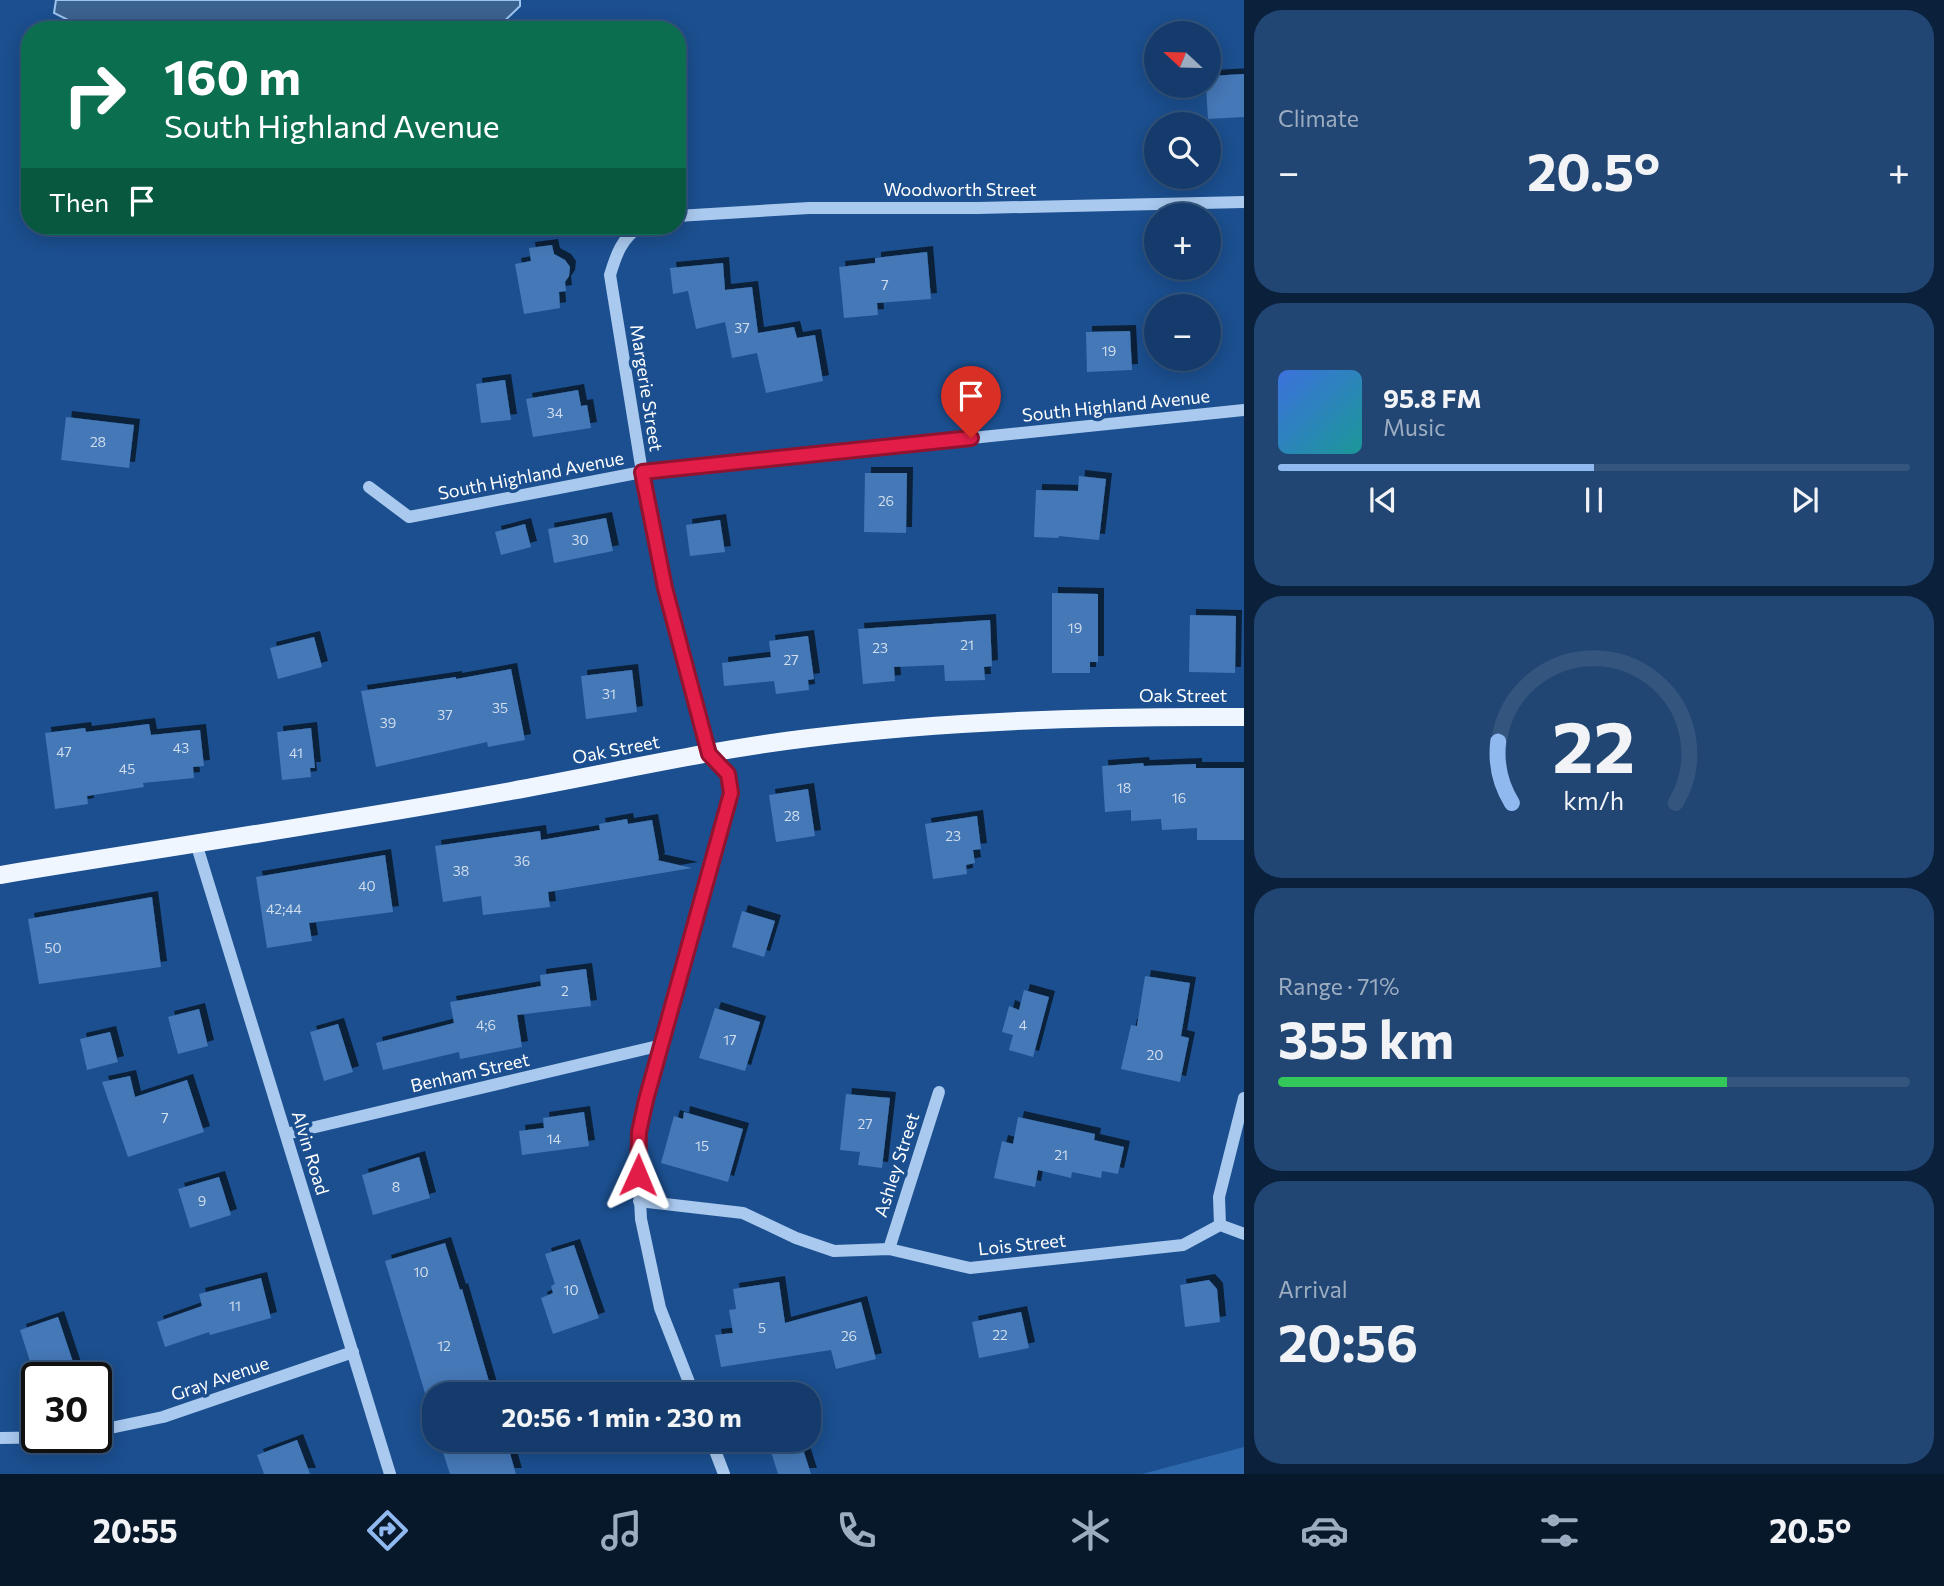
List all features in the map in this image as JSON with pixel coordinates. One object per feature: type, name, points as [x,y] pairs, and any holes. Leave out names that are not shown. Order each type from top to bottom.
[{"type":"main road","name":"Oak Street","points":[[0,875],[510,791],[808,738],[1090,717],[1244,717]]},
{"type":"street","name":"Woodworth Street","points":[[686,215],[809,208],[978,208],[1244,202]]},
{"type":"street","name":"Margerie Street","points":[[630,235],[618,249],[610,275],[642,472],[665,588],[709,754],[728,774],[731,793],[639,1132],[640,1219],[660,1308],[689,1382]]},
{"type":"street","name":"South Highland Avenue","points":[[369,487],[409,517],[642,472],[1244,410]]},
{"type":"street","name":"Alvin Road","points":[[196,843],[390,1474]]},
{"type":"street","name":"Benham Street","points":[[286,1134],[662,1045]]},
{"type":"street","name":"Ashley Street","points":[[889,1249],[939,1092]]},
{"type":"street","points":[[1244,1098],[1219,1196],[1220,1226],[1244,1234]]},
{"type":"street","name":"Lois Street","points":[[639,1201],[743,1213],[796,1238],[834,1251],[889,1249],[970,1268],[1184,1245],[1220,1226]]},
{"type":"street","name":"Gray Avenue","points":[[112,1428],[163,1417],[353,1352]]},
{"type":"street","points":[[0,1438],[21,1438]]},
{"type":"street","points":[[716,1452],[724,1474]]},
{"type":"shaded area","points":[[56,0],[520,0],[520,6],[504,21],[70,21],[54,13]]},
{"type":"shaded area","points":[[1244,1447],[1244,1474],[1142,1474]]},
{"type":"building","points":[[1244,74],[1244,117],[1221,118],[1221,112],[1208,112],[1207,98],[1222,98],[1222,75]]},
{"type":"building","points":[[552,245],[554,254],[565,260],[570,267],[565,282],[566,291],[559,292],[560,308],[524,314],[515,264],[531,261],[529,248]]},
{"type":"building","points":[[927,252],[931,299],[877,303],[878,315],[844,318],[839,267],[875,263],[875,258]]},
{"type":"building","points":[[723,263],[725,290],[752,287],[758,333],[794,327],[797,338],[815,335],[823,381],[766,393],[757,353],[732,358],[725,322],[696,329],[688,291],[673,294],[670,268]]},
{"type":"building","points":[[1130,331],[1132,370],[1087,372],[1086,332]]},
{"type":"building","points":[[505,380],[511,420],[481,423],[476,384]]},
{"type":"building","points":[[578,390],[581,406],[587,405],[591,428],[533,437],[526,399]]},
{"type":"building","points":[[66,417],[134,425],[129,468],[61,460]]},
{"type":"building","points":[[865,473],[907,473],[906,533],[864,532]]},
{"type":"building","points":[[1079,476],[1106,479],[1099,540],[1059,536],[1034,537],[1036,490],[1078,491]]},
{"type":"building","points":[[606,518],[613,551],[554,563],[548,529]]},
{"type":"building","points":[[720,520],[725,552],[690,556],[686,525]]},
{"type":"building","points":[[525,524],[531,547],[501,555],[495,532]]},
{"type":"building","points":[[1052,593],[1098,594],[1098,662],[1090,662],[1090,673],[1052,673]]},
{"type":"building","points":[[1190,615],[1236,616],[1235,673],[1189,672]]},
{"type":"building","points":[[990,620],[992,666],[984,667],[985,680],[945,681],[944,665],[894,667],[895,681],[863,684],[858,629]]},
{"type":"building","points":[[808,636],[814,679],[808,680],[809,690],[776,694],[774,681],[724,686],[722,663],[771,657],[769,641]]},
{"type":"building","points":[[314,637],[322,667],[278,679],[270,648]]},
{"type":"building","points":[[511,669],[525,740],[488,747],[487,742],[376,767],[361,691]]},
{"type":"building","points":[[632,670],[637,712],[586,719],[581,676]]},
{"type":"building","points":[[149,724],[151,735],[200,730],[204,766],[193,767],[194,778],[143,783],[144,787],[87,796],[88,804],[55,809],[45,733],[85,728],[86,732]]},
{"type":"building","points":[[311,728],[315,768],[310,768],[311,777],[282,780],[277,732]]},
{"type":"building","points":[[1143,763],[1144,766],[1196,764],[1196,768],[1244,768],[1244,840],[1197,840],[1197,828],[1162,830],[1161,819],[1131,821],[1131,810],[1105,812],[1102,766]]},
{"type":"building","points":[[808,789],[815,836],[776,842],[769,795]]},
{"type":"building","points":[[977,816],[981,849],[973,850],[975,863],[966,865],[967,874],[933,879],[925,824]]},
{"type":"building","points":[[627,819],[628,824],[652,820],[659,859],[657,860],[692,868],[548,892],[550,907],[483,915],[481,896],[443,902],[435,846],[540,831],[541,840],[600,830],[599,824]]},
{"type":"building","points":[[385,855],[393,912],[309,923],[312,941],[267,948],[256,877]]},
{"type":"building","points":[[152,897],[161,967],[39,984],[28,919]]},
{"type":"building","points":[[742,911],[775,921],[764,957],[732,947]]},
{"type":"building","points":[[586,969],[591,1006],[517,1015],[522,1047],[460,1059],[459,1052],[383,1070],[376,1043],[454,1023],[450,1002],[541,986],[540,975]]},
{"type":"building","points":[[1145,976],[1190,983],[1181,1036],[1189,1038],[1180,1082],[1121,1069],[1131,1025],[1137,1026]]},
{"type":"building","points":[[1024,990],[1049,997],[1033,1057],[1009,1050],[1013,1035],[1002,1032],[1009,1006],[1019,1010]]},
{"type":"building","points":[[715,1008],[760,1022],[745,1071],[699,1058]]},
{"type":"building","points":[[199,1009],[208,1046],[178,1054],[168,1017]]},
{"type":"building","points":[[338,1024],[353,1072],[324,1081],[310,1032]]},
{"type":"building","points":[[110,1032],[118,1062],[87,1070],[80,1039]]},
{"type":"building","points":[[130,1076],[135,1097],[187,1080],[204,1132],[128,1157],[102,1082]]},
{"type":"building","points":[[846,1094],[890,1098],[882,1168],[858,1165],[860,1152],[840,1150]]},
{"type":"building","points":[[584,1112],[589,1146],[522,1155],[519,1131],[544,1128],[543,1118]]},
{"type":"building","points":[[684,1112],[743,1129],[728,1182],[661,1163],[674,1116],[683,1119]]},
{"type":"building","points":[[1018,1117],[1095,1134],[1094,1140],[1124,1147],[1118,1174],[1102,1171],[1101,1178],[1072,1172],[1071,1178],[1038,1170],[1035,1187],[994,1178],[1002,1141],[1013,1144]]},
{"type":"building","points":[[419,1157],[430,1198],[373,1215],[362,1175]]},
{"type":"building","points":[[219,1177],[231,1215],[190,1228],[178,1189]]},
{"type":"building","points":[[445,1243],[460,1290],[462,1289],[489,1382],[422,1383],[385,1261]]},
{"type":"building","points":[[574,1245],[599,1318],[553,1334],[541,1298],[553,1293],[551,1286],[555,1284],[545,1254]]},
{"type":"building","points":[[261,1278],[271,1318],[210,1335],[209,1332],[165,1347],[157,1322],[202,1306],[199,1294]]},
{"type":"building","points":[[1209,1280],[1217,1289],[1220,1322],[1185,1327],[1180,1285]]},
{"type":"building","points":[[779,1282],[785,1323],[861,1302],[876,1359],[836,1369],[831,1350],[721,1367],[715,1335],[733,1333],[729,1310],[736,1309],[733,1289]]},
{"type":"building","points":[[1021,1312],[1029,1348],[979,1358],[972,1322]]},
{"type":"building","points":[[58,1317],[73,1362],[30,1362],[20,1330]]},
{"type":"building","points":[[297,1440],[310,1474],[264,1474],[257,1455]]},
{"type":"building","points":[[443,1452],[510,1452],[516,1474],[450,1474]]},
{"type":"building","points":[[771,1452],[804,1452],[811,1474],[778,1474]]},
{"type":"route","points":[[638,1175],[639,1132],[646,1100],[731,793],[728,774],[709,754],[665,588],[642,472],[971,438]]}]
